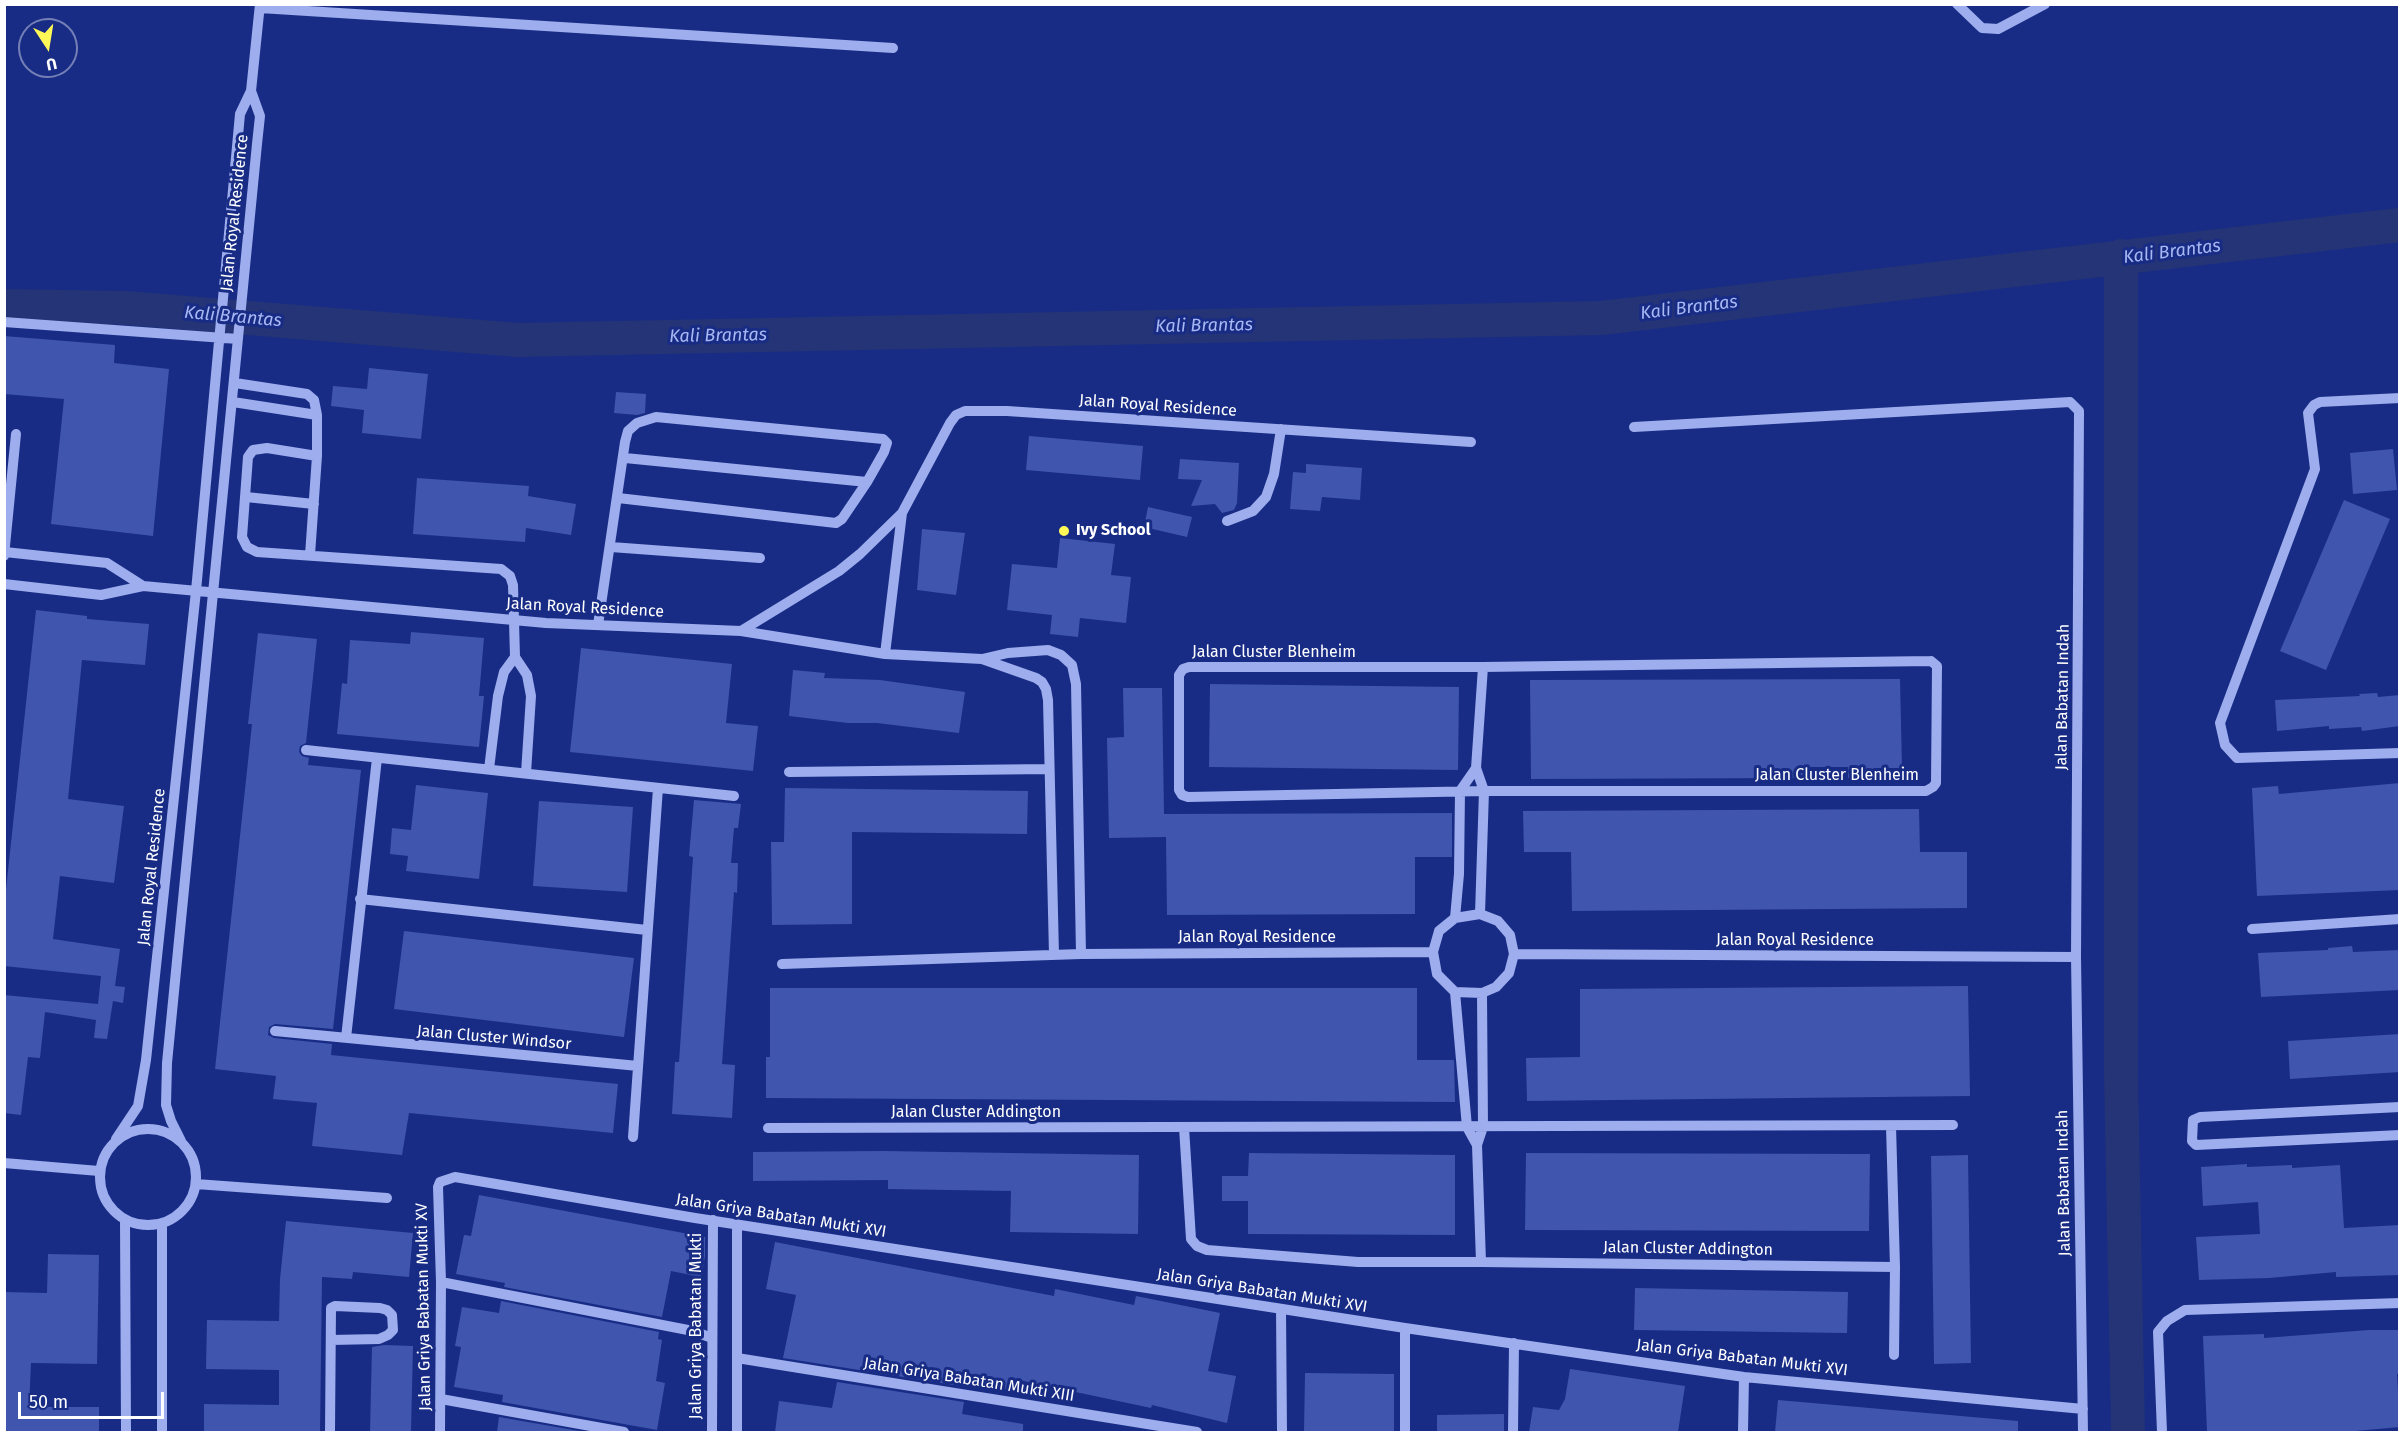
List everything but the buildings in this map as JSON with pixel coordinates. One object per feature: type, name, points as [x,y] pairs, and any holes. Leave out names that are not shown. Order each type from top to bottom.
[{"type":"street","points":[[1957,4],[1982,28],[1998,29],[2045,4]]},
{"type":"street","points":[[260,6],[893,48]]},
{"type":"street","name":"Jalan Royal Residence","points":[[116,1139],[138,1106],[146,1060],[196,591],[240,114],[251,91],[260,6]]},
{"type":"street","name":"Jalan Royal Residence","points":[[182,1141],[171,1121],[166,1105],[167,1063],[260,116],[251,91]]},
{"type":"street","points":[[4,322],[219,338],[239,335]]},
{"type":"street","points":[[235,382],[307,394],[314,400],[317,414],[317,456],[310,555]]},
{"type":"street","points":[[2400,398],[2320,402],[2309,409],[2307,417],[2314,450],[2315,469],[2220,723],[2225,745],[2237,758],[2400,753]]},
{"type":"street","points":[[233,402],[317,414]]},
{"type":"street","name":"Jalan Babatan Indah","points":[[1634,427],[2070,402],[2079,411],[2081,421],[2076,957],[2083,1432]]},
{"type":"street","name":"Jalan Royal Residence","points":[[741,631],[839,571],[902,513],[950,423],[956,416],[972,410],[1471,442]]},
{"type":"street","points":[[598,625],[628,431],[637,423],[656,417],[883,439],[887,443],[867,482],[842,519],[836,523],[618,498]]},
{"type":"street","points":[[1227,521],[1253,511],[1266,497],[1274,474],[1281,429]]},
{"type":"street","points":[[16,434],[8,483],[5,554],[107,563],[143,586]]},
{"type":"street","points":[[317,456],[267,448],[253,450],[248,457],[242,537],[247,547],[257,552],[501,569],[510,576],[513,585],[515,657],[527,675],[531,696],[526,773]]},
{"type":"street","points":[[625,458],[867,482]]},
{"type":"street","points":[[246,497],[314,504]]},
{"type":"street","name":"Jalan Royal Residence","points":[[885,654],[902,513]]},
{"type":"street","points":[[611,547],[760,558]]},
{"type":"street","points":[[4,584],[101,595],[143,586],[196,591]]},
{"type":"street","name":"Jalan Royal Residence","points":[[196,591],[514,620],[741,631],[885,654],[978,659],[1047,650],[1061,654],[1072,665],[1076,684],[1081,954]]},
{"type":"street","points":[[489,769],[498,696],[504,672],[515,657]]},
{"type":"street","name":"Jalan Royal Residence","points":[[978,659],[1042,682],[1048,700],[1054,955]]},
{"type":"street","name":"Jalan Cluster Blenheim","points":[[1931,661],[1937,666],[1936,783],[1926,791],[1484,791],[1188,797],[1182,795],[1179,790],[1179,675],[1183,669],[1189,667],[1483,667],[1931,661]]},
{"type":"street","points":[[1480,914],[1484,791],[1476,768],[1483,667]]},
{"type":"street","points":[[306,750],[734,796]]},
{"type":"street","points":[[346,1038],[377,758]]},
{"type":"street","points":[[1455,918],[1459,874],[1460,792],[1476,768]]},
{"type":"street","points":[[789,772],[1048,769]]},
{"type":"street","points":[[633,1137],[658,788]]},
{"type":"street","points":[[360,899],[647,930]]},
{"type":"street","points":[[1455,992],[1482,993],[1496,987],[1509,973],[1514,954],[1510,935],[1498,921],[1480,914],[1455,918],[1439,931],[1433,952],[1437,974],[1455,992],[1467,1127],[1477,1145]]},
{"type":"street","points":[[2252,929],[2400,919]]},
{"type":"street","name":"Jalan Royal Residence","points":[[782,964],[1081,954],[1433,952]]},
{"type":"street","name":"Jalan Royal Residence","points":[[1514,954],[2076,957]]},
{"type":"street","points":[[1481,1262],[1477,1145],[1483,1127],[1482,993]]},
{"type":"street","name":"Jalan Cluster Windsor","points":[[276,1031],[638,1066]]},
{"type":"street","points":[[2400,1107],[2200,1117],[2193,1120],[2193,1141],[2196,1145],[2400,1135]]},
{"type":"street","name":"Jalan Cluster Addington","points":[[768,1128],[1953,1125]]},
{"type":"street","points":[[1891,1126],[1895,1267],[1894,1355]]},
{"type":"street","name":"Jalan Cluster Addington","points":[[1184,1127],[1191,1239],[1197,1246],[1207,1250],[1358,1262],[1895,1267]]},
{"type":"street","points":[[142,1128],[170,1133],[182,1141],[191,1154],[196,1168],[196,1184],[190,1201],[178,1215],[162,1223],[137,1224],[125,1220],[113,1211],[100,1186],[99,1171],[102,1159],[116,1139],[142,1128]]},
{"type":"street","points":[[4,1163],[99,1171]]},
{"type":"street","name":"Jalan Griya Babatan Mukti XVI","points":[[441,1182],[455,1177],[737,1224],[1281,1309],[1744,1377],[2083,1409]]},
{"type":"street","name":"Jalan Griya Babatan Mukti XV","points":[[441,1182],[437,1194],[441,1282],[441,1432]]},
{"type":"street","points":[[196,1184],[387,1198]]},
{"type":"street","points":[[125,1220],[126,1432]]},
{"type":"street","name":"Jalan Griya Babatan Mukti","points":[[712,1432],[713,1220]]},
{"type":"street","points":[[162,1223],[162,1432]]},
{"type":"street","points":[[737,1224],[737,1432]]},
{"type":"street","points":[[441,1282],[693,1331],[712,1338]]},
{"type":"street","points":[[2162,1432],[2158,1332],[2167,1321],[2185,1310],[2400,1303]]},
{"type":"street","points":[[330,1432],[331,1340],[333,1306],[380,1308],[392,1315],[393,1330],[388,1335],[378,1339],[331,1340]]},
{"type":"street","points":[[1281,1309],[1282,1432]]},
{"type":"street","points":[[1405,1328],[1405,1432]]},
{"type":"street","points":[[1513,1432],[1514,1343]]},
{"type":"street","name":"Jalan Griya Babatan Mukti XIII","points":[[737,1358],[1197,1432]]},
{"type":"street","points":[[1743,1432],[1744,1377]]},
{"type":"street","points":[[441,1399],[624,1432]]},
{"type":"waterway","name":"Kali Brantas","points":[[4,306],[126,308],[518,340],[1601,318],[2400,225]]},
{"type":"waterway","points":[[2121,256],[2121,1073],[2128,1432]]},
{"type":"place","name":"Ivy School","points":[[1064,531]]}]
